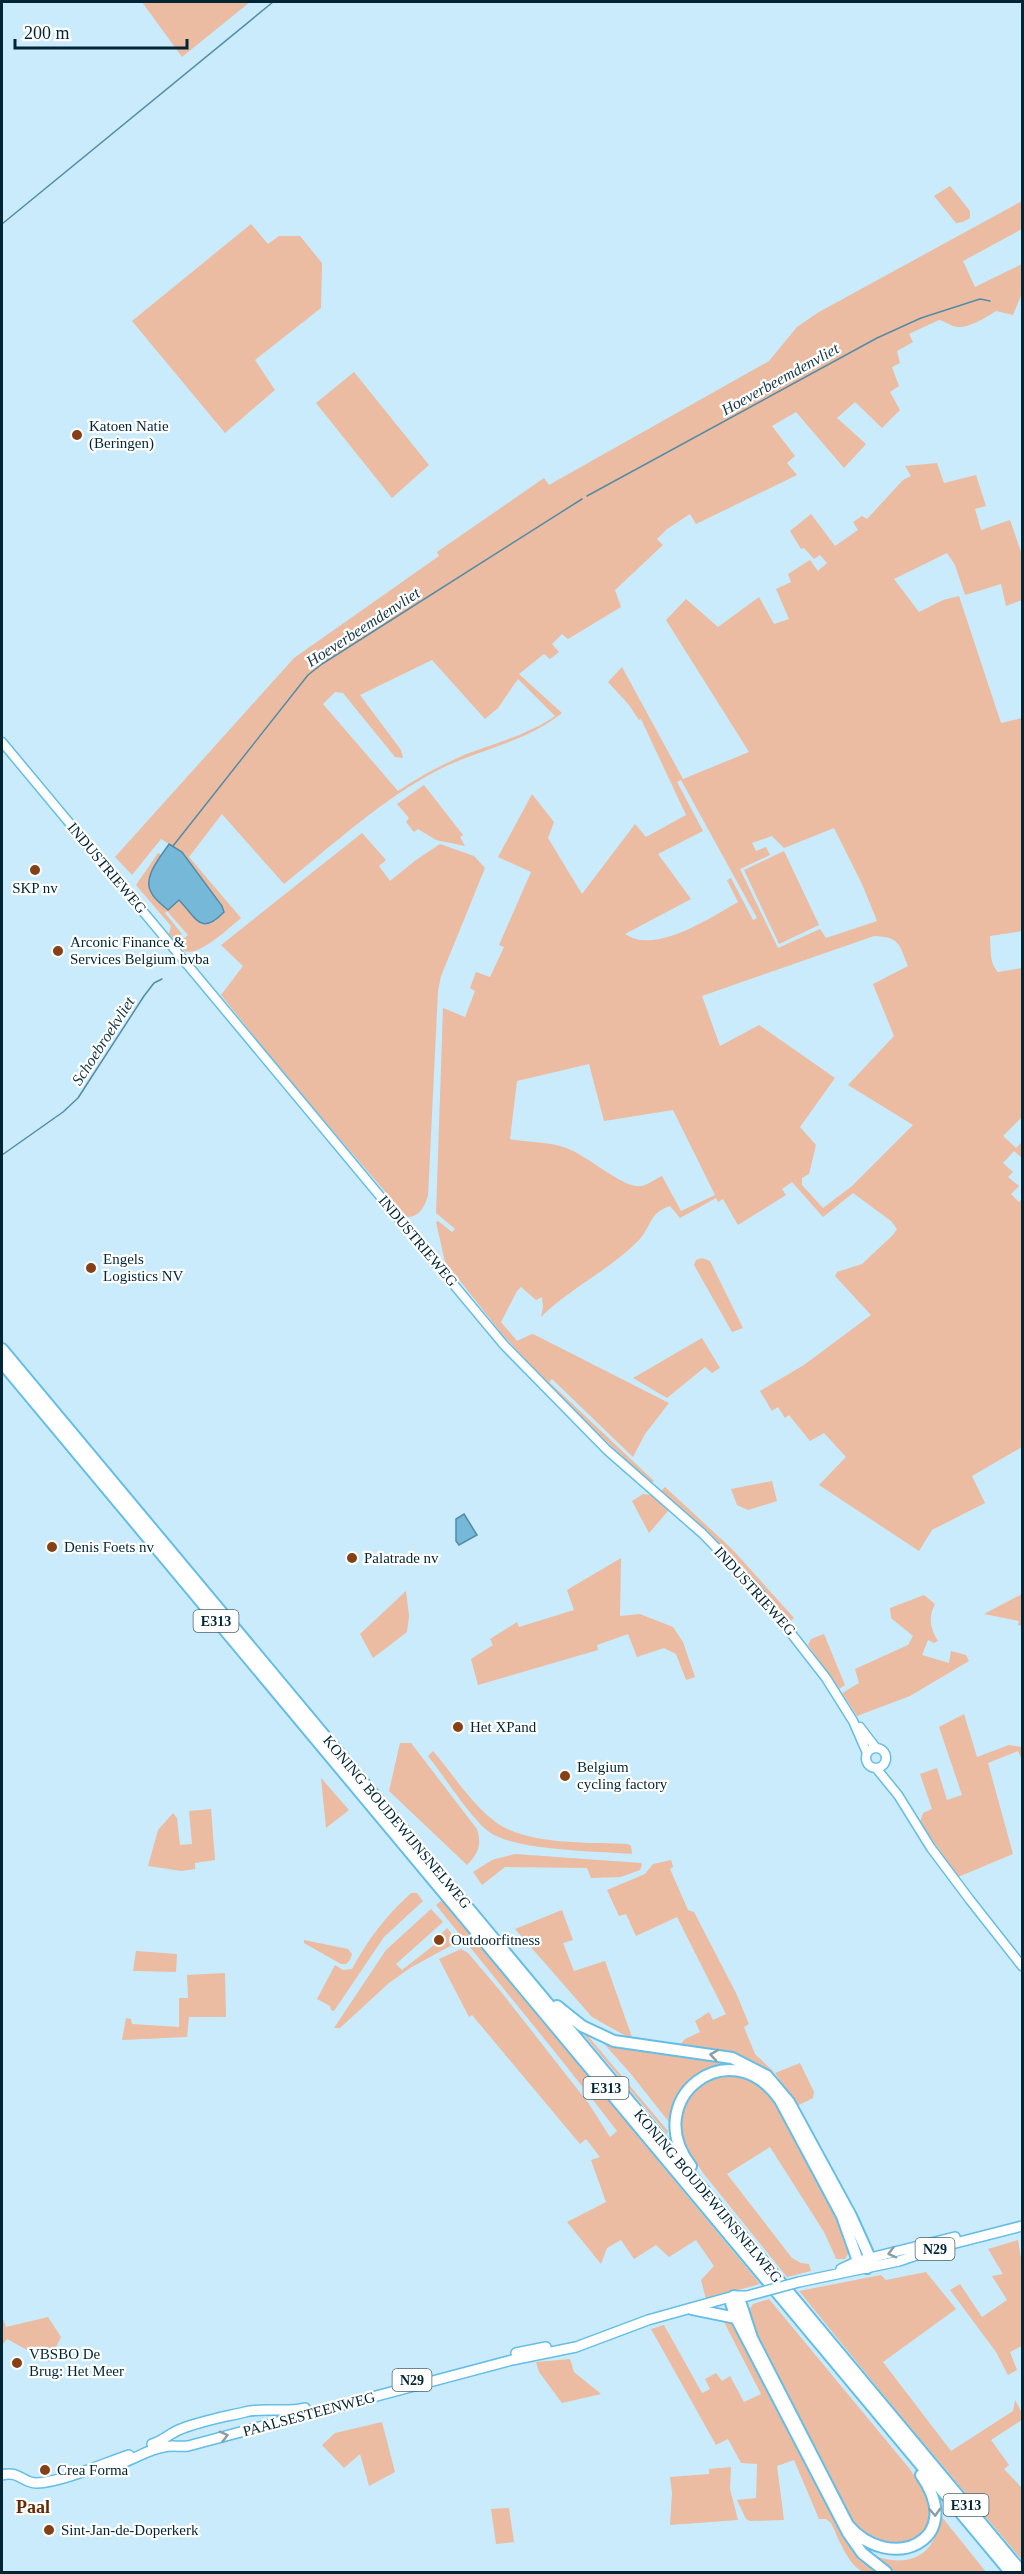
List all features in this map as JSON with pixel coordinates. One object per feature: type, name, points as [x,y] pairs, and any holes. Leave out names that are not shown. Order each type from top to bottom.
[{"type":"highway","name":"KONING BOUDEWIJNSNELWEG","points":[[2,1349],[1023,2572]]},
{"type":"highway","name":"KONING BOUDEWIJNSNELWEG","points":[[2,1363],[1010,2572]]},
{"type":"highway","points":[[543,1997],[552,2001],[582,2026],[614,2040],[732,2058],[767,2076],[781,2091],[794,2111],[850,2216],[865,2263]]},
{"type":"highway","points":[[723,2214],[713,2194],[685,2158],[678,2140],[675,2120],[681,2101],[691,2085],[707,2074],[726,2069],[742,2071],[757,2077],[768,2085],[780,2100],[865,2263]]},
{"type":"highway","points":[[738,2299],[752,2338],[848,2525],[866,2547],[886,2557],[906,2556],[919,2550],[931,2536],[936,2519],[932,2494],[910,2460],[903,2444]]},
{"type":"highway","points":[[738,2299],[736,2318],[848,2533],[862,2553],[886,2572]]},
{"type":"highway","points":[[694,2308],[736,2318]]},
{"type":"main road","name":"INDUSTRIEWEG","points":[[2,742],[504,1345],[607,1450],[678,1511],[732,1563],[800,1642],[853,1721],[876,1748],[884,1753],[880,1766]]},
{"type":"main road","name":"INDUSTRIEWEG","points":[[853,1721],[867,1753],[867,1763],[880,1766],[931,1848],[1023,1966]]},
{"type":"main road","points":[[867,1753],[876,1748]]},
{"type":"main road","name":"PAALSESTEENWEG","points":[[2,2475],[12,2473],[38,2483],[104,2465],[125,2463],[143,2452],[165,2446],[188,2446],[585,2343],[648,2320],[738,2299],[1023,2220]]},
{"type":"main road","name":"PAALSESTEENWEG","points":[[865,2263],[1023,2226]]},
{"type":"main road","name":"PAALSESTEENWEG","points":[[104,2465],[142,2446],[162,2441],[183,2428],[241,2413],[264,2409],[295,2411],[514,2354],[565,2344],[585,2343]]},
{"type":"shaded area","points":[[142,2],[250,2],[182,57]]},
{"type":"shaded area","points":[[950,186],[970,211],[970,218],[963,222],[956,223],[934,196]]},
{"type":"shaded area","points":[[1022,201],[1022,229],[963,261],[975,287],[1022,264],[1022,293],[1013,315],[996,311],[964,327],[953,326],[939,320],[909,334],[913,342],[897,351],[900,363],[892,367],[899,386],[890,392],[900,410],[882,428],[855,402],[837,418],[866,444],[844,468],[796,412],[772,426],[795,456],[787,463],[797,475],[696,524],[690,514],[667,529],[657,539],[663,545],[615,590],[621,607],[568,639],[562,634],[552,644],[559,652],[550,659],[544,654],[519,674],[562,713],[548,723],[517,739],[453,763],[417,782],[358,823],[284,884],[222,814],[189,857],[241,918],[205,946],[190,952],[184,951],[178,943],[188,935],[167,911],[165,913],[182,934],[175,940],[169,934],[171,926],[136,885],[158,853],[162,855],[153,868],[199,923],[210,924],[224,912],[222,906],[182,852],[161,839],[132,875],[115,857],[294,658],[439,556],[437,552],[544,478],[549,485],[769,361],[797,327],[819,312]],"holes":[[[432,660],[485,719],[498,708],[518,679],[555,716],[523,734],[447,763],[398,791],[323,704],[335,692],[343,693],[395,757],[403,758],[401,750],[360,695]]]},
{"type":"shaded area","points":[[251,224],[268,244],[279,236],[300,236],[322,263],[321,308],[255,360],[275,390],[225,433],[132,321]]},
{"type":"shaded area","points":[[354,372],[429,465],[392,498],[316,403]]},
{"type":"shaded area","points":[[937,463],[944,483],[976,475],[986,506],[975,509],[981,530],[1010,520],[1022,555],[1022,600],[1006,606],[1001,584],[965,595],[955,565],[947,553],[894,579],[919,612],[943,600],[959,596],[1001,723],[1022,718],[1022,931],[990,936],[992,960],[998,972],[1022,968],[1022,1117],[1003,1136],[1016,1148],[1022,1142],[1022,1158],[1014,1151],[1003,1163],[1013,1172],[1008,1177],[1019,1186],[1011,1194],[1019,1202],[1022,1199],[1022,1447],[972,1476],[985,1503],[932,1530],[919,1551],[819,1485],[846,1457],[824,1433],[810,1441],[789,1415],[785,1418],[778,1407],[772,1411],[760,1391],[804,1365],[871,1315],[835,1276],[837,1272],[862,1264],[897,1229],[891,1221],[853,1193],[823,1217],[792,1182],[782,1189],[786,1195],[738,1225],[723,1199],[718,1202],[716,1198],[680,1218],[670,1206],[653,1217],[642,1237],[626,1252],[564,1297],[541,1317],[542,1297],[536,1300],[521,1287],[517,1291],[501,1322],[517,1341],[532,1334],[535,1335],[669,1403],[645,1434],[633,1457],[552,1379],[549,1382],[654,1481],[651,1483],[564,1402],[502,1334],[445,1262],[436,1222],[438,1221],[452,1232],[455,1229],[436,1213],[443,1008],[465,1017],[475,991],[470,988],[476,972],[490,977],[504,947],[499,945],[531,872],[498,857],[532,794],[554,822],[548,838],[582,894],[635,824],[646,837],[686,815],[641,719],[639,720],[608,682],[622,667],[683,779],[749,752],[666,620],[686,599],[718,627],[759,597],[774,624],[789,619],[776,589],[791,582],[788,574],[810,560],[818,571],[827,563],[820,555],[814,559],[804,548],[801,549],[790,531],[811,514],[835,546],[858,530],[853,522],[862,516],[867,519],[903,480],[911,476],[905,466]],"holes":[[[681,780],[757,918],[753,920],[731,878],[727,880],[738,902],[682,932],[651,940],[637,939],[625,934],[691,899],[658,854],[703,831],[677,782]],[[834,828],[862,884],[877,921],[826,938],[820,929],[778,948],[740,869],[770,855],[766,847],[756,851],[752,843],[772,836],[784,848]],[[874,936],[894,940],[900,947],[908,966],[873,984],[894,1036],[848,1085],[913,1125],[852,1186],[823,1208],[802,1185],[802,1178],[809,1174],[816,1145],[800,1127],[835,1078],[759,1025],[720,1046],[702,996]],[[589,1064],[604,1121],[673,1110],[715,1195],[681,1211],[662,1176],[641,1186],[633,1185],[566,1148],[510,1139],[517,1081]]]},
{"type":"shaded area","points":[[424,785],[463,835],[460,837],[465,846],[436,840],[418,829],[414,832],[406,822],[409,818],[397,804]]},
{"type":"shaded area","points":[[362,833],[386,860],[379,866],[390,881],[440,844],[474,856],[485,868],[441,976],[438,991],[428,1196],[421,1211],[411,1217],[407,1217],[288,1079],[221,995],[243,966],[221,945]]},
{"type":"shaded area","points":[[784,851],[819,925],[779,944],[744,870]]},
{"type":"shaded area","points":[[702,1258],[710,1261],[743,1328],[732,1332],[694,1265],[696,1260]]},
{"type":"shaded area","points":[[702,1338],[720,1368],[712,1373],[705,1367],[667,1398],[633,1378]]},
{"type":"shaded area","points":[[772,1481],[777,1501],[748,1510],[737,1505],[731,1489]]},
{"type":"shaded area","points":[[665,1487],[732,1549],[794,1618],[790,1621],[720,1544],[661,1491]]},
{"type":"shaded area","points":[[643,1494],[651,1495],[669,1510],[649,1533],[632,1501]]},
{"type":"shaded area","points":[[621,1558],[620,1616],[640,1614],[673,1627],[683,1642],[695,1677],[686,1680],[676,1654],[664,1648],[637,1657],[628,1634],[597,1645],[598,1650],[478,1685],[471,1659],[493,1645],[490,1639],[517,1622],[519,1627],[574,1610],[567,1590]]},
{"type":"shaded area","points":[[406,1591],[409,1616],[407,1632],[373,1658],[360,1634]]},
{"type":"shaded area","points":[[1022,1594],[1022,1626],[1018,1625],[1019,1621],[984,1614]]},
{"type":"shaded area","points":[[924,1595],[935,1604],[931,1613],[931,1622],[938,1641],[934,1643],[928,1640],[922,1655],[949,1663],[951,1651],[966,1655],[969,1661],[910,1696],[857,1716],[842,1693],[859,1683],[855,1669],[908,1645],[913,1636],[891,1618],[890,1608]]},
{"type":"shaded area","points":[[824,1634],[845,1685],[839,1689],[808,1645],[811,1639]]},
{"type":"shaded area","points":[[964,1714],[977,1757],[1009,1745],[1022,1747],[1022,1760],[1018,1751],[988,1763],[1013,1854],[958,1877],[920,1822],[923,1813],[932,1809],[920,1774],[937,1768],[947,1800],[962,1795],[939,1727]]},
{"type":"shaded area","points":[[400,1743],[411,1743],[477,1829],[478,1849],[467,1865],[389,1791]]},
{"type":"shaded area","points":[[433,1751],[476,1804],[493,1820],[506,1828],[522,1834],[558,1841],[628,1844],[631,1846],[632,1854],[535,1846],[500,1838],[481,1825],[465,1806],[428,1756]]},
{"type":"shaded area","points":[[321,1778],[349,1810],[326,1828]]},
{"type":"shaded area","points":[[211,1809],[215,1860],[195,1863],[195,1869],[182,1871],[148,1866],[158,1830],[173,1813],[177,1818],[180,1845],[192,1844],[189,1811]]},
{"type":"shaded area","points":[[515,1854],[641,1863],[642,1865],[640,1870],[621,1877],[591,1878],[587,1868],[505,1867],[482,1885],[473,1872],[492,1860]]},
{"type":"shaded area","points":[[671,1860],[673,1867],[670,1869],[688,1910],[694,1912],[736,1993],[749,2024],[744,2027],[755,2054],[775,2073],[749,2059],[718,2049],[680,2045],[685,2039],[700,2032],[695,2021],[709,2012],[713,2020],[726,2014],[677,1917],[636,1936],[626,1914],[619,1916],[607,1890],[645,1874],[653,1864]]},
{"type":"shaded area","points":[[411,1893],[417,1893],[423,1901],[384,1937],[334,2011],[331,2010],[330,2006],[317,1999],[335,1965],[343,1970],[352,1969],[378,1928]]},
{"type":"shaded area","points":[[442,1900],[760,2284],[706,2299],[701,2280],[714,2266],[696,2240],[669,2257],[656,2245],[634,2259],[621,2240],[607,2248],[601,2264],[567,2222],[606,2202],[591,2160],[600,2157],[586,2139],[580,2144],[472,2015],[469,2017],[439,1959],[461,1949],[468,1953],[589,2104],[610,2137],[617,2131],[436,1905]]},
{"type":"shaded area","points":[[431,1909],[443,1922],[396,1964],[402,1970],[434,1945],[433,1942],[447,1928],[454,1937],[452,1945],[410,1968],[389,1983],[340,2028],[334,2028],[386,1950]]},
{"type":"shaded area","points":[[562,1910],[573,1940],[563,1943],[574,1971],[605,1961],[633,2040],[592,2017],[515,1929]]},
{"type":"shaded area","points":[[304,1940],[348,1949],[352,1954],[350,1960],[346,1964],[341,1964],[304,1943]]},
{"type":"shaded area","points":[[136,1951],[177,1954],[176,1972],[133,1971]]},
{"type":"shaded area","points":[[225,1973],[226,2017],[189,2017],[187,2037],[122,2040],[126,2018],[131,2019],[132,2024],[179,2027],[179,1998],[188,1998],[187,1975]]},
{"type":"shaded area","points":[[579,2029],[582,2029],[668,2131],[667,2134]]},
{"type":"shaded area","points":[[598,2037],[713,2057],[742,2065],[702,2074],[672,2126]]},
{"type":"shaded area","points":[[800,2063],[814,2092],[813,2098],[797,2106],[775,2073]]},
{"type":"shaded area","points":[[717,2074],[747,2076],[765,2088],[782,2112],[840,2227],[849,2252],[845,2259],[836,2259],[824,2232],[770,2147],[727,2174],[792,2258],[809,2264],[811,2271],[787,2277],[703,2173],[685,2145],[680,2124],[682,2107],[693,2088]]},
{"type":"shaded area","points":[[1018,2240],[1022,2264],[1022,2346],[1010,2352],[1017,2370],[1008,2375],[996,2352],[950,2290],[960,2284],[982,2317],[1007,2300],[992,2276],[1003,2274],[988,2249]]},
{"type":"shaded area","points":[[926,2272],[956,2309],[883,2362],[951,2451],[1013,2411],[1015,2400],[1022,2413],[1022,2420],[991,2440],[1009,2465],[1004,2469],[1022,2488],[1022,2560],[799,2291],[881,2275],[886,2280]]},
{"type":"shaded area","points":[[769,2299],[909,2468],[924,2491],[929,2504],[929,2531],[902,2553],[884,2552],[855,2526],[755,2334],[747,2313],[753,2304]]},
{"type":"shaded area","points":[[2,2316],[6,2327],[48,2317],[61,2337],[49,2362],[7,2339],[2,2345]]},
{"type":"shaded area","points":[[723,2320],[731,2320],[857,2555],[877,2572],[864,2572],[857,2568],[844,2550],[831,2523],[826,2519],[819,2519],[794,2460],[777,2466],[784,2520],[750,2521],[746,2519],[737,2500],[756,2498],[757,2464],[741,2463],[728,2439],[716,2445],[651,2329],[664,2325],[702,2393],[710,2389],[705,2379],[716,2373],[722,2381],[730,2376],[744,2402],[761,2394]]},
{"type":"shaded area","points":[[570,2359],[574,2372],[601,2394],[562,2403],[539,2372],[536,2362]]},
{"type":"shaded area","points":[[382,2422],[395,2472],[369,2486],[360,2454],[344,2468],[322,2445],[335,2433]]},
{"type":"shaded area","points":[[731,2467],[730,2489],[738,2520],[670,2525],[672,2493],[670,2477],[709,2474],[709,2469]]},
{"type":"shaded area","points":[[509,2508],[514,2542],[496,2544],[491,2509]]},
{"type":"shaded area","points":[[941,2516],[986,2572],[894,2572],[870,2554],[897,2561],[922,2554],[934,2539]]},
{"type":"water","points":[[169,844],[182,852],[222,906],[224,912],[210,923],[200,922],[179,900],[168,910],[151,892],[149,880],[151,873]]},
{"type":"water","points":[[464,1514],[477,1535],[459,1545],[456,1541],[456,1519]]},
{"type":"waterway","points":[[2,224],[273,2]]},
{"type":"waterway","name":"Hoeverbeemdenvliet","points":[[587,496],[877,338],[921,318],[980,299],[990,301]]},
{"type":"waterway","name":"Hoeverbeemdenvliet","points":[[173,846],[308,675],[582,499]]},
{"type":"waterway","name":"Schoebroekvliet","points":[[2,1155],[63,1112],[78,1098],[144,996],[154,983],[162,979]]},
{"type":"place","name":"Katoen Natie (Beringen)","points":[[77,435]]},
{"type":"place","name":"SKP nv","points":[[35,870]]},
{"type":"place","name":"Arconic Finance & Services Belgium bvba","points":[[58,951]]},
{"type":"place","name":"Engels Logistics NV","points":[[91,1268]]},
{"type":"place","name":"Denis Foets nv","points":[[52,1547]]},
{"type":"place","name":"Palatrade nv","points":[[352,1558]]},
{"type":"place","name":"Het XPand","points":[[458,1727]]},
{"type":"place","name":"Belgium cycling factory","points":[[565,1776]]},
{"type":"place","name":"Outdoorfitness","points":[[439,1940]]},
{"type":"place","name":"VBSBO De Brug: Het Meer","points":[[17,2363]]},
{"type":"place","name":"Crea Forma","points":[[45,2470]]},
{"type":"place","name":"Sint-Jan-de-Doperkerk","points":[[49,2530]]},
{"type":"district","name":"Paal","points":[[33,2507]]}]
